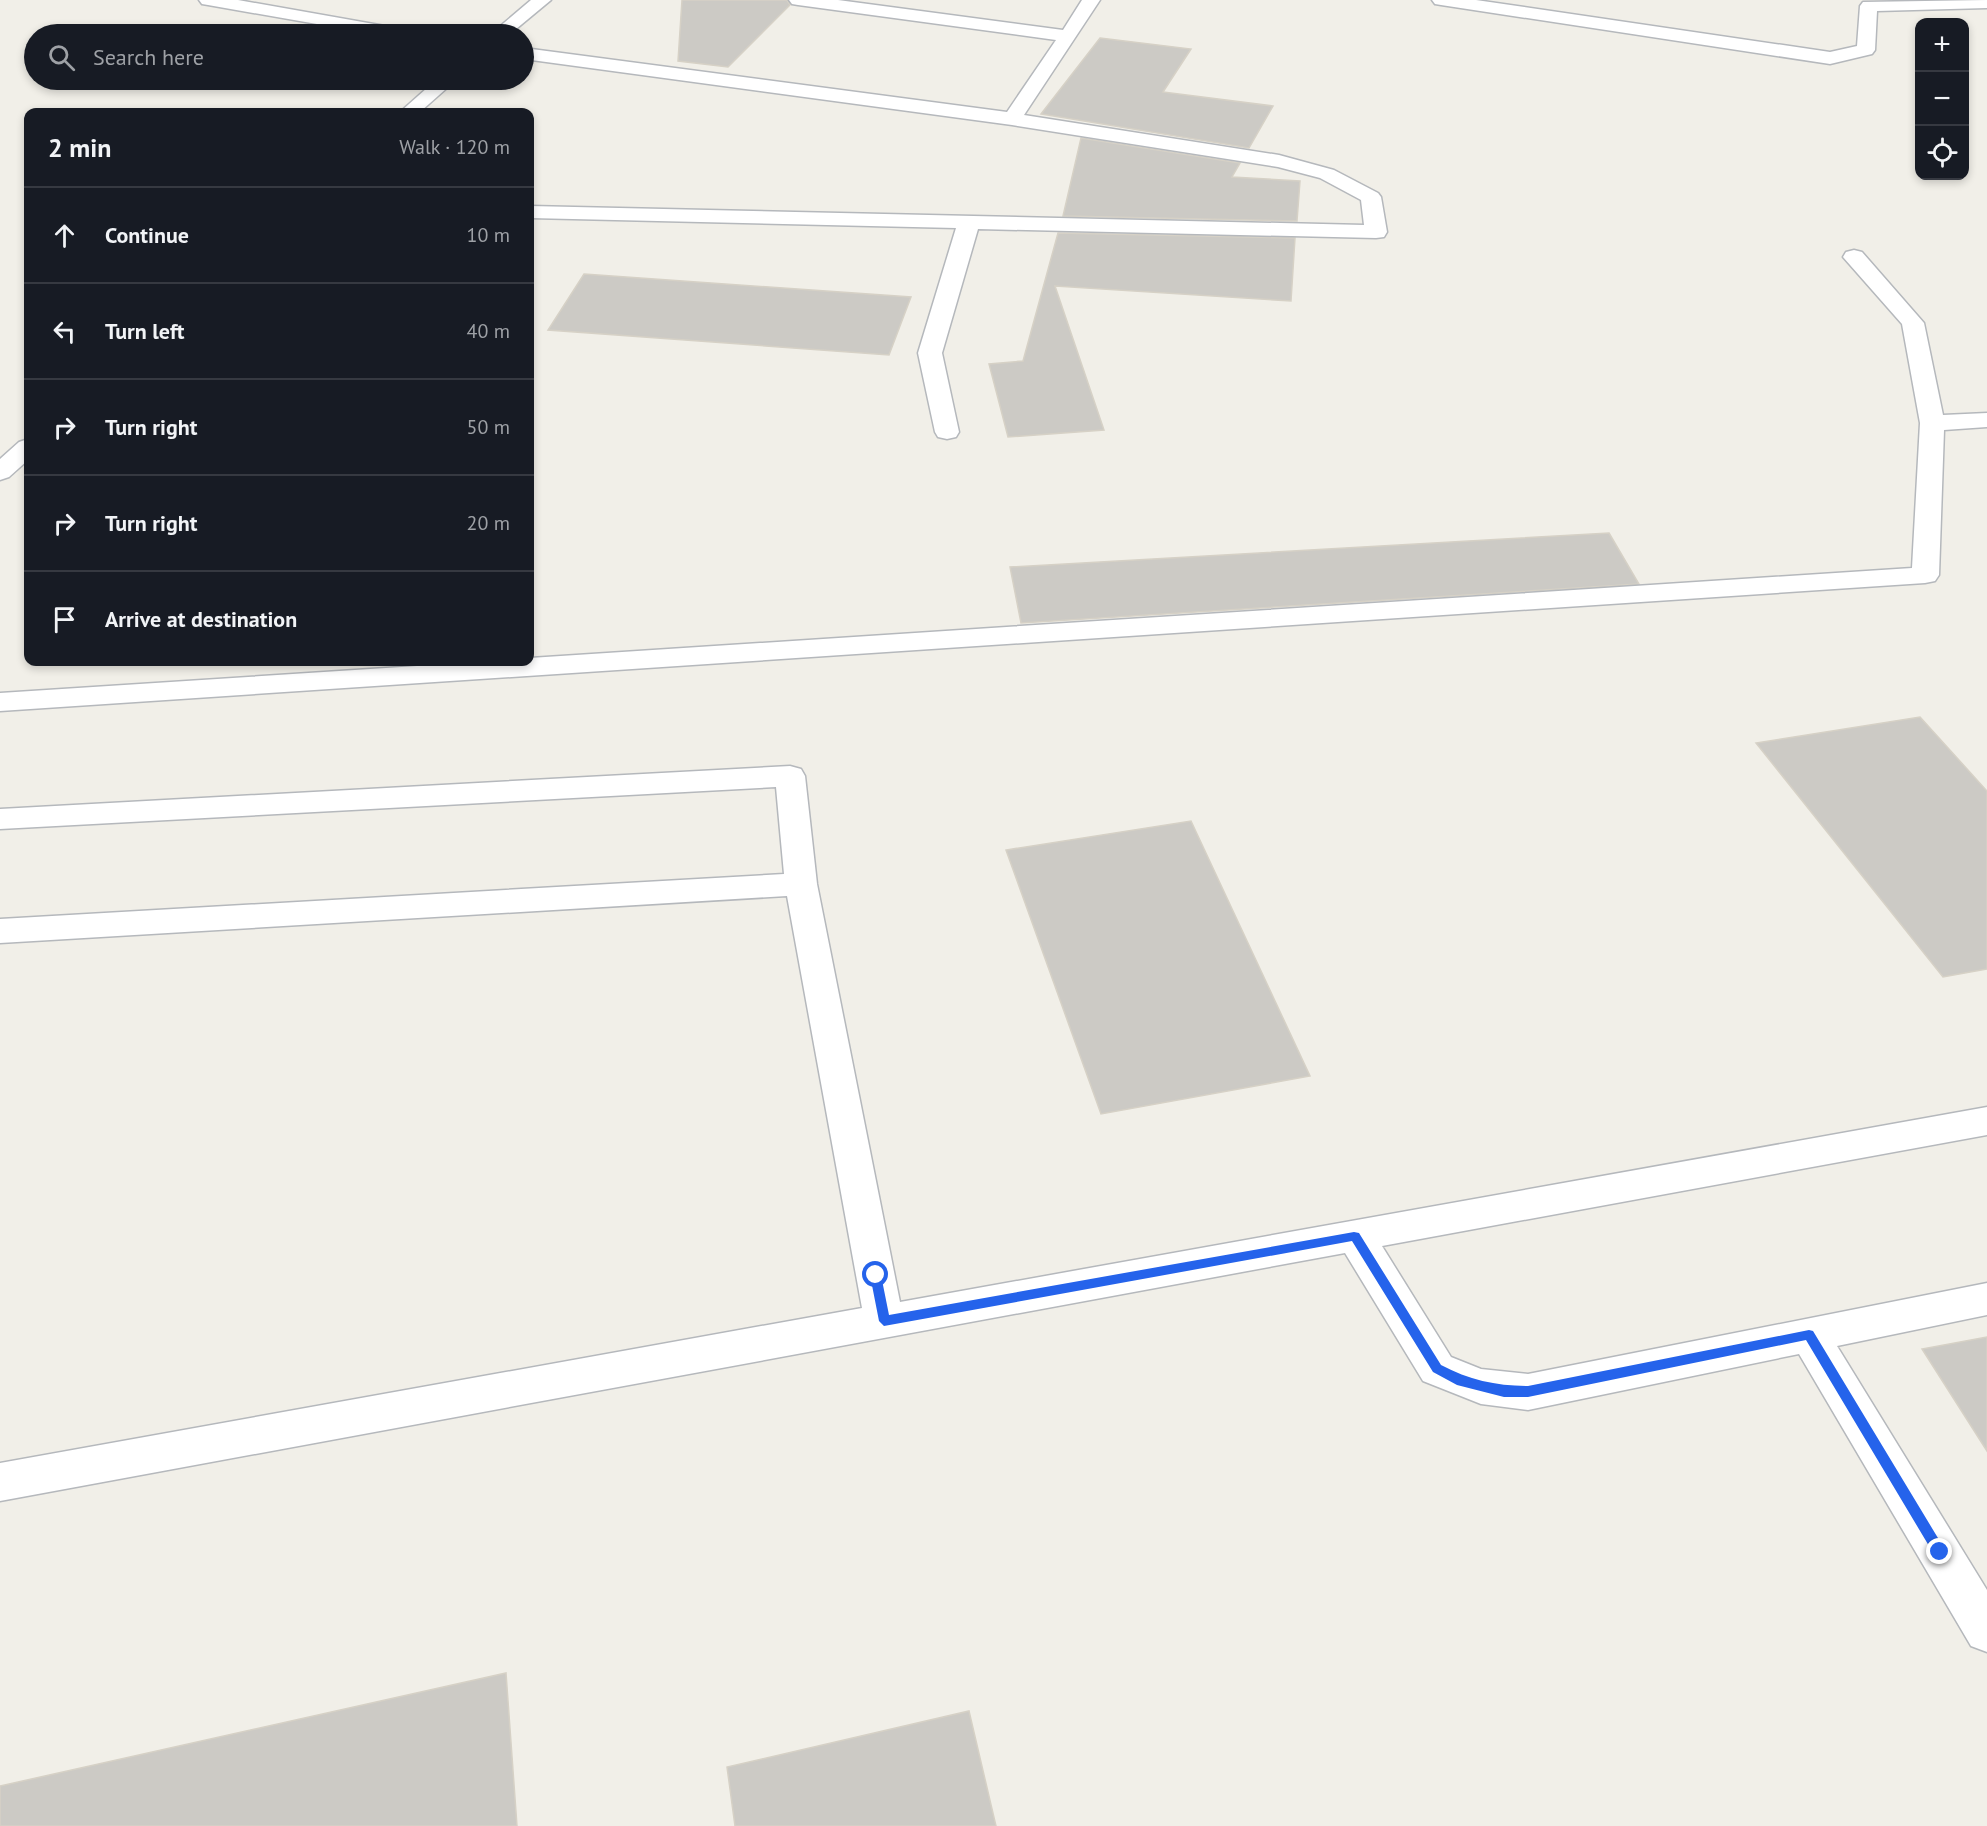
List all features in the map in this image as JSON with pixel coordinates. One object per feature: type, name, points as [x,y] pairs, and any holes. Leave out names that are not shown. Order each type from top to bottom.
[{"type":"lane","points":[[208,0],[345,24]]},
{"type":"lane","points":[[512,24],[542,0]]},
{"type":"lane","points":[[798,0],[1068,36]]},
{"type":"lane","points":[[1012,119],[1091,0]]},
{"type":"lane","points":[[1441,0],[1830,58],[1866,50],[1869,6],[1987,3]]},
{"type":"lane","points":[[534,55],[1012,119],[1279,162],[1327,174],[1371,197],[1376,232],[534,212]]},
{"type":"lane","points":[[414,108],[435,90]]},
{"type":"lane","points":[[947,432],[930,353],[969,222]]},
{"type":"lane","points":[[0,702],[1925,575],[1932,423],[1913,323],[1854,257]]},
{"type":"lane","points":[[1932,423],[1987,420]]},
{"type":"lane","points":[[0,472],[24,451]]},
{"type":"lane","points":[[0,819],[790,776],[801,884],[884,1321]]},
{"type":"lane","points":[[0,931],[801,884]]},
{"type":"lane","points":[[0,1482],[1987,1121]]},
{"type":"lane","points":[[1354,1236],[1437,1369],[1457,1380],[1504,1392],[1528,1392],[1987,1299]]},
{"type":"lane","points":[[1809,1335],[1987,1631]]},
{"type":"building","points":[[682,0],[787,0],[790,5],[728,67],[678,61]]},
{"type":"building","points":[[1100,38],[1191,49],[1163,92],[1273,106],[1249,148],[1041,114]]},
{"type":"building","points":[[1081,138],[1240,163],[1232,177],[1300,181],[1297,221],[1063,216]]},
{"type":"building","points":[[1058,233],[1295,238],[1291,301],[1055,286],[1104,430],[1008,437],[989,364],[1023,361]]},
{"type":"building","points":[[584,274],[911,297],[889,355],[548,330]]},
{"type":"building","points":[[1609,533],[1639,584],[1021,623],[1010,567]]},
{"type":"building","points":[[1920,717],[1987,791],[1987,969],[1943,977],[1756,743]]},
{"type":"building","points":[[1191,821],[1310,1076],[1101,1114],[1006,850]]},
{"type":"building","points":[[1987,1337],[1987,1451],[1922,1349]]},
{"type":"building","points":[[506,1673],[517,1826],[0,1826],[0,1786]]},
{"type":"building","points":[[969,1711],[996,1826],[735,1826],[727,1767]]},
{"type":"route","points":[[876,1275],[884,1321],[1354,1236],[1437,1369],[1457,1380],[1504,1392],[1528,1392],[1809,1335],[1940,1552]]}]
